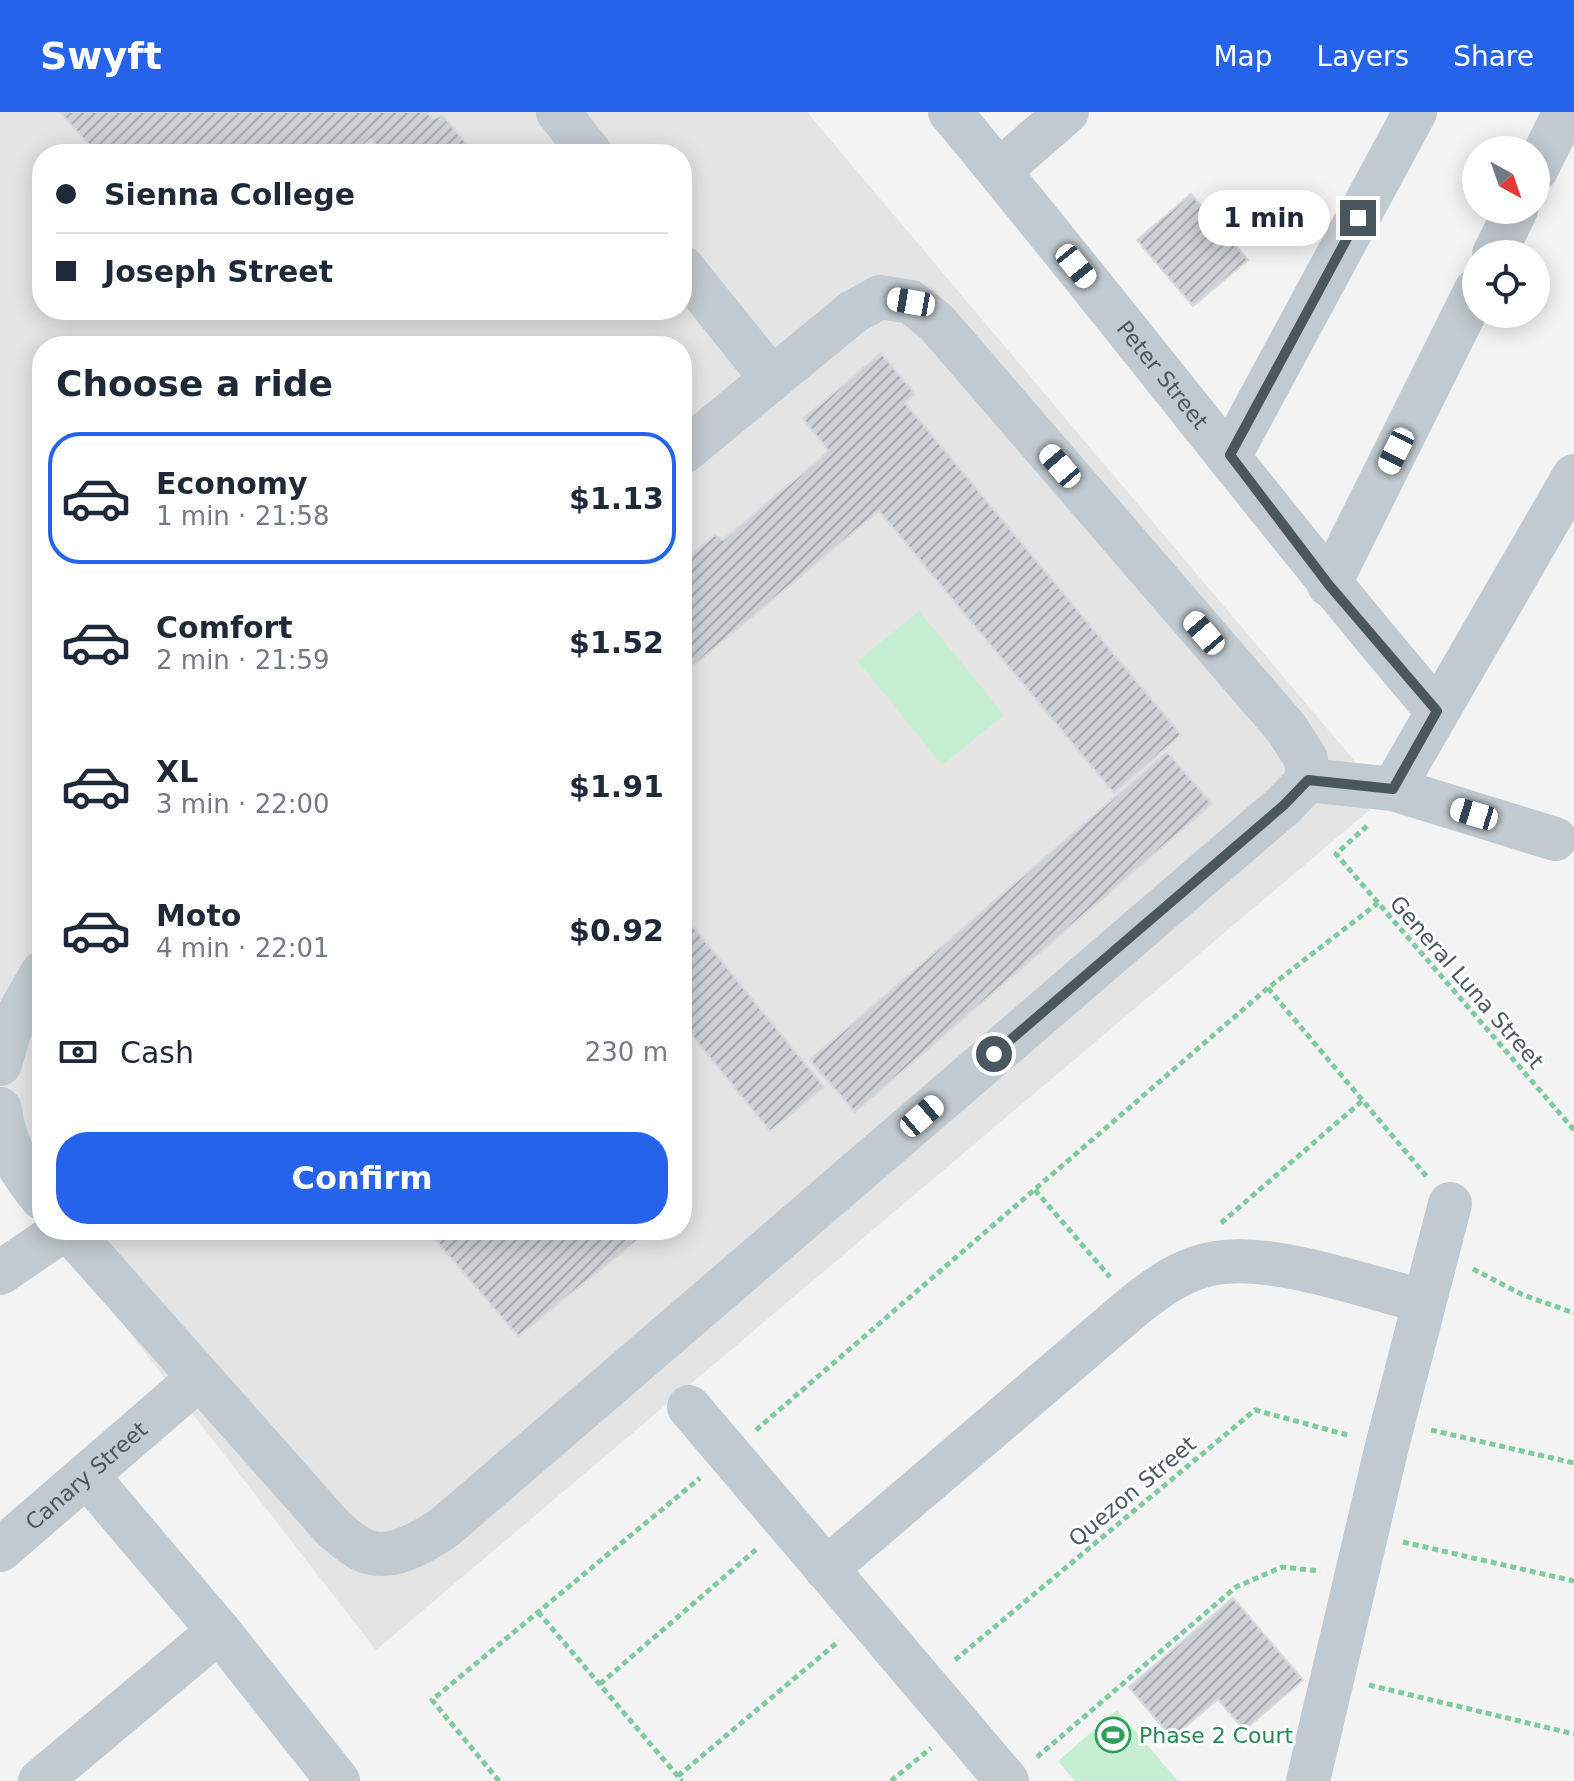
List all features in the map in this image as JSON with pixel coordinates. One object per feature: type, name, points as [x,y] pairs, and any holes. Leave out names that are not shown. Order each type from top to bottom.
[{"type":"street","points":[[558,112],[583,144]]},
{"type":"street","name":"Peter Street","points":[[950,112],[1230,455],[1329,585],[1437,711]]},
{"type":"street","points":[[999,171],[1067,112]]},
{"type":"street","points":[[1230,455],[1415,112]]},
{"type":"street","points":[[1550,142],[1565,112]]},
{"type":"street","points":[[692,279],[772,379]]},
{"type":"street","points":[[73,1240],[185,1389],[334,1529],[363,1551],[387,1552],[415,1547],[518,1464],[1284,805],[1308,780],[1306,759],[1287,729],[937,323],[911,302],[880,297],[853,312],[692,445]]},
{"type":"street","points":[[1329,585],[1462,318]]},
{"type":"street","points":[[1393,789],[1574,476]]},
{"type":"street","points":[[1308,780],[1393,789],[1568,841]]},
{"type":"street","points":[[0,1064],[10,1029],[32,990]]},
{"type":"street","points":[[0,1109],[3,1132],[32,1186]]},
{"type":"street","points":[[1308,1781],[1390,1434],[1444,1225]]},
{"type":"street","points":[[0,1273],[51,1240]]},
{"type":"street","points":[[826,1569],[1134,1306],[1188,1270],[1215,1263],[1268,1263],[1423,1301]]},
{"type":"street","name":"Canary Street","points":[[0,1550],[88,1477],[185,1389]]},
{"type":"street","points":[[689,1407],[959,1724],[1020,1771]]},
{"type":"street","points":[[88,1477],[219,1631],[320,1775]]},
{"type":"street","points":[[40,1781],[219,1631]]},
{"type":"path","name":"General Luna Street","points":[[1336,854],[1574,1130]]},
{"type":"path","points":[[499,1781],[432,1700],[729,1454],[1268,988],[1378,903]]},
{"type":"path","points":[[1268,988],[1362,1101],[1444,1225],[1513,1290],[1574,1313]]},
{"type":"path","points":[[1188,1270],[1221,1224],[1362,1101]]},
{"type":"path","points":[[1035,1190],[1134,1306]]},
{"type":"path","name":"Quezon Street","points":[[925,1685],[1255,1410],[1390,1434]]},
{"type":"path","points":[[1390,1434],[1574,1463]]},
{"type":"path","points":[[600,1684],[787,1523]]},
{"type":"path","points":[[1366,1534],[1574,1581]]},
{"type":"path","points":[[1020,1771],[1236,1587],[1282,1567],[1304,1567],[1356,1578]]},
{"type":"path","points":[[538,1612],[680,1778],[867,1617]]},
{"type":"path","points":[[1333,1676],[1574,1734]]},
{"type":"path","points":[[891,1781],[959,1724]]},
{"type":"shaded area","points":[[0,112],[807,112],[1385,797],[376,1650],[104,1300],[53,1240],[692,1240],[692,336],[32,336],[32,1216],[0,1179]]},
{"type":"green space","points":[[919,611],[1004,715],[942,765],[858,661]]},
{"type":"green space","name":"Phase 2 Court","points":[[1117,1710],[1178,1781],[1075,1781],[1058,1761]]},
{"type":"building","points":[[60,112],[426,112],[433,119],[442,115],[467,144],[375,144],[371,139],[365,144],[88,144]]},
{"type":"building","points":[[1191,194],[1248,260],[1193,306],[1137,240]]},
{"type":"building","points":[[881,353],[915,394],[905,403],[1181,735],[1114,793],[879,511],[692,667],[692,555],[715,535],[723,540],[829,451],[803,419]]},
{"type":"building","points":[[1167,752],[1212,804],[855,1112],[810,1060]]},
{"type":"building","points":[[692,925],[824,1087],[770,1131],[692,1035]]},
{"type":"building","points":[[436,1240],[638,1240],[518,1336]]},
{"type":"building","points":[[1233,1598],[1303,1680],[1244,1730],[1218,1699],[1172,1738],[1129,1687]]},
{"type":"place","name":"Phase 2 Court","points":[[1113,1735]]},
{"type":"route","points":[[994,1054],[1284,805],[1308,780],[1393,789],[1437,711],[1329,585],[1230,455],[1358,218]]}]
